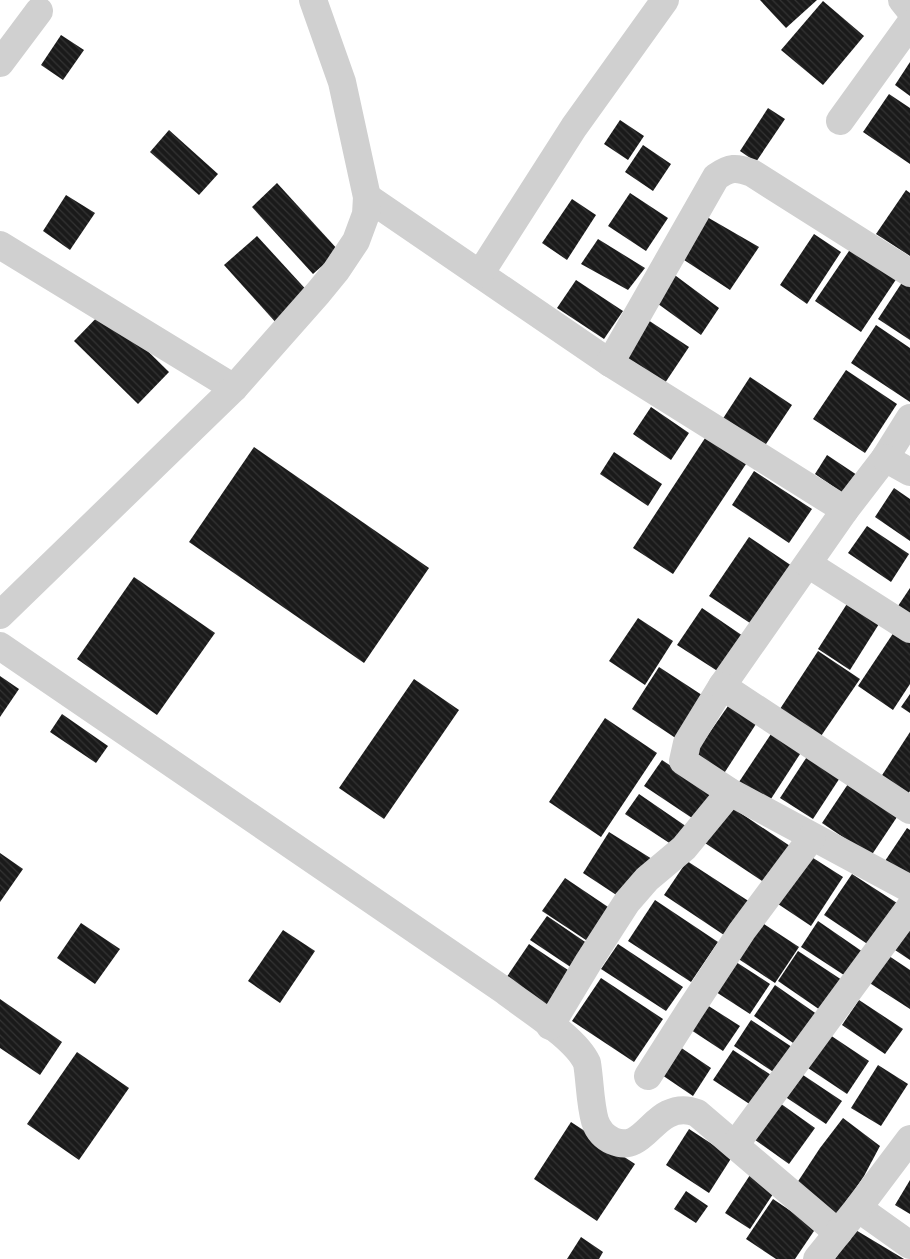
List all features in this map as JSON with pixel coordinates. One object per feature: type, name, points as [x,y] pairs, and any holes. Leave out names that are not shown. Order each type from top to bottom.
[{"type":"street","points":[[0,615],[234,388],[336,271],[356,241],[366,214],[367,197],[342,82],[313,0]]},
{"type":"street","points":[[480,274],[574,127],[665,0]]},
{"type":"street","points":[[902,0],[910,10]]},
{"type":"street","points":[[0,63],[38,11]]},
{"type":"street","points":[[840,121],[910,24]]},
{"type":"street","points":[[610,363],[716,177],[726,170],[739,168],[752,173],[910,273]]},
{"type":"street","points":[[367,197],[610,363],[845,510]]},
{"type":"street","points":[[0,245],[234,388]]},
{"type":"street","points":[[910,418],[885,458],[845,510],[722,686],[687,742],[683,761],[730,792],[910,889]]},
{"type":"street","points":[[885,458],[910,472]]},
{"type":"street","points":[[808,564],[910,629]]},
{"type":"street","points":[[0,646],[505,991],[550,1026],[583,1055],[587,1063],[595,1120],[599,1130],[606,1137],[616,1142],[628,1143],[640,1138],[665,1115],[676,1110],[689,1110],[698,1113],[838,1233]]},
{"type":"street","points":[[722,686],[910,810]]},
{"type":"street","points":[[550,1026],[627,902],[647,878],[684,848],[730,792]]},
{"type":"street","points":[[648,1076],[742,931],[812,837]]},
{"type":"street","points":[[735,1144],[910,907]]},
{"type":"street","points":[[817,1259],[910,1139]]},
{"type":"street","points":[[858,1208],[910,1245]]},
{"type":"building","points":[[760,0],[817,0],[786,28]]},
{"type":"building","points":[[823,1],[864,36],[823,85],[781,50]]},
{"type":"building","points":[[61,35],[84,50],[63,80],[41,65]]},
{"type":"building","points":[[910,62],[910,96],[895,85]]},
{"type":"building","points":[[889,94],[910,108],[910,164],[863,132]]},
{"type":"building","points":[[768,108],[785,119],[756,162],[740,151]]},
{"type":"building","points":[[620,120],[644,136],[628,160],[604,144]]},
{"type":"building","points":[[169,130],[218,174],[199,195],[150,152]]},
{"type":"building","points":[[643,145],[671,164],[653,191],[625,172]]},
{"type":"building","points":[[277,183],[339,251],[313,274],[252,207]]},
{"type":"building","points":[[906,190],[910,193],[910,256],[876,234]]},
{"type":"building","points":[[630,193],[668,218],[646,251],[608,226]]},
{"type":"building","points":[[66,195],[95,213],[70,250],[43,231]]},
{"type":"building","points":[[572,199],[596,215],[567,260],[542,243]]},
{"type":"building","points":[[707,217],[759,247],[730,290],[681,258]]},
{"type":"building","points":[[814,234],[841,252],[807,304],[780,285]]},
{"type":"building","points":[[257,236],[311,295],[278,325],[224,265]]},
{"type":"building","points":[[598,239],[645,268],[628,290],[581,264]]},
{"type":"building","points":[[851,248],[897,278],[861,332],[815,301]]},
{"type":"building","points":[[672,273],[719,308],[701,335],[654,301]]},
{"type":"building","points":[[576,280],[623,311],[604,339],[557,308]]},
{"type":"building","points":[[903,281],[910,285],[910,340],[878,319]]},
{"type":"building","points":[[105,309],[169,372],[138,404],[74,341]]},
{"type":"building","points":[[648,320],[689,347],[663,386],[622,359]]},
{"type":"building","points":[[876,325],[910,348],[910,402],[851,363]]},
{"type":"building","points":[[846,370],[897,404],[865,453],[813,419]]},
{"type":"building","points":[[750,377],[792,405],[764,447],[722,420]]},
{"type":"building","points":[[651,407],[689,433],[671,460],[633,434]]},
{"type":"building","points":[[709,432],[750,458],[673,574],[633,548]]},
{"type":"building","points":[[254,447],[429,568],[364,663],[189,542]]},
{"type":"building","points":[[614,452],[662,484],[648,506],[600,474]]},
{"type":"building","points":[[827,455],[857,475],[844,494],[815,474]]},
{"type":"building","points":[[754,471],[812,509],[789,543],[732,505]]},
{"type":"building","points":[[894,488],[910,499],[910,541],[875,517]]},
{"type":"building","points":[[867,526],[909,554],[891,582],[848,553]]},
{"type":"building","points":[[749,537],[792,566],[753,625],[709,596]]},
{"type":"building","points":[[134,577],[215,633],[157,715],[77,659]]},
{"type":"building","points":[[910,588],[910,619],[896,609]]},
{"type":"building","points":[[852,596],[884,616],[850,670],[818,649]]},
{"type":"building","points":[[702,608],[743,636],[719,672],[677,645]]},
{"type":"building","points":[[638,618],[673,641],[645,685],[609,661]]},
{"type":"building","points":[[896,629],[910,638],[910,684],[893,710],[858,686]]},
{"type":"building","points":[[818,651],[860,679],[819,739],[778,712]]},
{"type":"building","points":[[659,667],[705,697],[677,739],[632,709]]},
{"type":"building","points":[[0,676],[19,689],[0,717]]},
{"type":"building","points":[[414,679],[459,710],[384,819],[339,788]]},
{"type":"building","points":[[910,694],[910,713],[901,707]]},
{"type":"building","points":[[728,706],[756,724],[723,775],[694,755]]},
{"type":"building","points":[[62,714],[108,746],[96,763],[50,732]]},
{"type":"building","points":[[605,718],[657,753],[601,837],[549,802]]},
{"type":"building","points":[[773,731],[802,751],[769,802],[739,782]]},
{"type":"building","points":[[910,732],[910,791],[904,801],[877,783]]},
{"type":"building","points":[[812,749],[845,770],[813,819],[780,798]]},
{"type":"building","points":[[662,760],[716,796],[698,822],[644,786]]},
{"type":"building","points":[[852,778],[901,811],[871,856],[822,823]]},
{"type":"building","points":[[639,794],[690,829],[677,848],[625,814]]},
{"type":"building","points":[[727,804],[790,846],[765,883],[702,841]]},
{"type":"building","points":[[907,828],[910,830],[910,881],[881,867]]},
{"type":"building","points":[[609,832],[652,859],[624,900],[583,873]]},
{"type":"building","points":[[0,853],[23,869],[0,902]]},
{"type":"building","points":[[810,856],[843,877],[811,926],[778,904]]},
{"type":"building","points":[[687,861],[750,902],[727,937],[664,895]]},
{"type":"building","points":[[852,874],[897,903],[869,945],[824,915]]},
{"type":"building","points":[[565,878],[617,913],[595,946],[542,911]]},
{"type":"building","points":[[655,900],[718,942],[691,982],[628,941]]},
{"type":"building","points":[[547,916],[594,948],[578,972],[530,940]]},
{"type":"building","points":[[818,921],[863,952],[847,977],[801,947]]},
{"type":"building","points":[[761,922],[799,947],[775,983],[737,958]]},
{"type":"building","points":[[81,923],[120,949],[95,984],[57,958]]},
{"type":"building","points":[[910,926],[910,960],[895,950]]},
{"type":"building","points":[[283,930],[315,951],[280,1003],[248,981]]},
{"type":"building","points":[[529,944],[577,976],[551,1016],[502,984]]},
{"type":"building","points":[[618,944],[683,987],[666,1011],[601,969]]},
{"type":"building","points":[[798,951],[845,982],[826,1014],[778,981]]},
{"type":"building","points":[[886,954],[910,970],[910,1009],[868,982]]},
{"type":"building","points":[[736,962],[770,984],[750,1014],[716,992]]},
{"type":"building","points":[[601,978],[663,1019],[634,1062],[572,1021]]},
{"type":"building","points":[[775,985],[821,1017],[799,1047],[754,1016]]},
{"type":"building","points":[[0,999],[62,1042],[40,1075],[0,1048]]},
{"type":"building","points":[[859,1000],[903,1029],[885,1054],[842,1025]]},
{"type":"building","points":[[707,1005],[740,1026],[723,1051],[691,1030]]},
{"type":"building","points":[[751,1020],[795,1049],[778,1075],[734,1046]]},
{"type":"building","points":[[827,1033],[869,1061],[847,1094],[805,1066]]},
{"type":"building","points":[[677,1045],[711,1068],[693,1096],[659,1073]]},
{"type":"building","points":[[733,1050],[771,1075],[751,1105],[713,1080]]},
{"type":"building","points":[[77,1052],[129,1088],[79,1160],[27,1124]]},
{"type":"building","points":[[878,1065],[908,1084],[881,1126],[851,1108]]},
{"type":"building","points":[[800,1073],[842,1101],[826,1124],[784,1096]]},
{"type":"building","points":[[777,1101],[815,1128],[789,1164],[751,1137]]},
{"type":"building","points":[[843,1118],[880,1146],[864,1176],[836,1218],[793,1189],[820,1148]]},
{"type":"building","points":[[571,1122],[635,1164],[597,1221],[534,1179]]},
{"type":"building","points":[[689,1129],[732,1157],[709,1193],[666,1165]]},
{"type":"building","points":[[752,1172],[777,1188],[750,1229],[725,1213]]},
{"type":"building","points":[[910,1180],[910,1214],[895,1205]]},
{"type":"building","points":[[686,1191],[708,1206],[696,1223],[674,1209]]},
{"type":"building","points":[[773,1199],[816,1228],[795,1259],[776,1259],[746,1239]]},
{"type":"building","points":[[854,1229],[904,1259],[835,1259]]},
{"type":"building","points":[[581,1237],[603,1252],[599,1259],[567,1259]]}]
